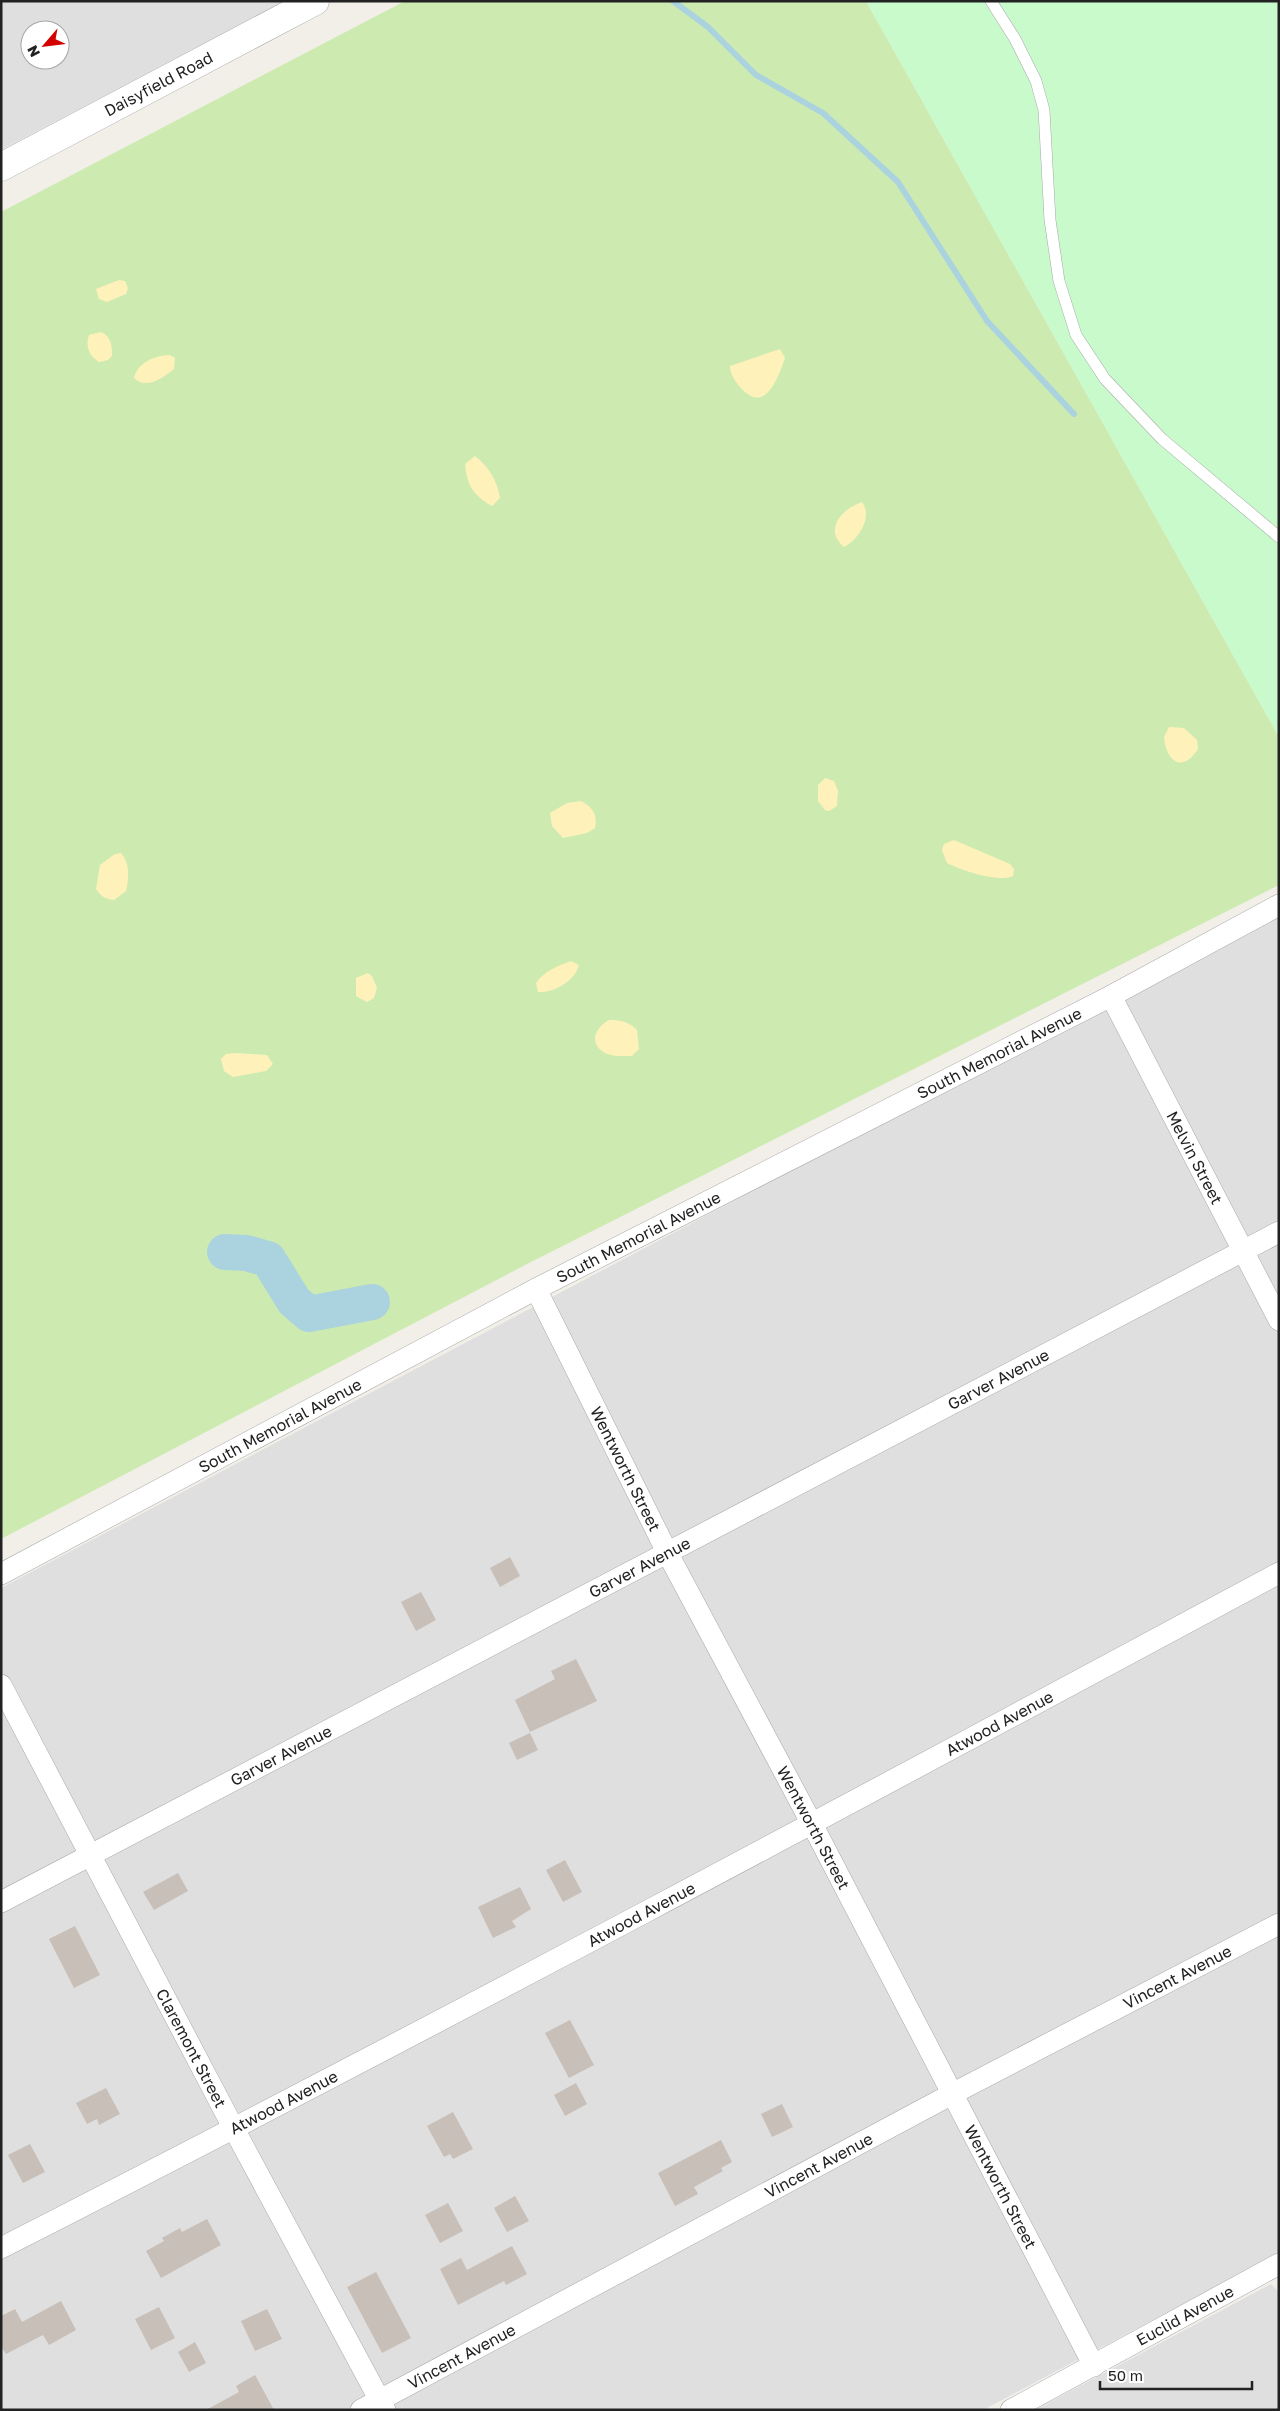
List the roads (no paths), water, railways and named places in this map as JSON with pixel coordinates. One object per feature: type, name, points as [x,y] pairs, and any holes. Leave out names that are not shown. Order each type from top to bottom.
[{"type":"street","name":"Daisyfield Road","points":[[1,167],[315,1]]},
{"type":"street","name":"South Memorial Avenue","points":[[1,1574],[536,1289],[1111,996],[1279,905]]},
{"type":"street","name":"Melvin Street","points":[[1111,996],[1279,1320]]},
{"type":"street","name":"Garver Avenue","points":[[1,1902],[91,1857],[1279,1232]]},
{"type":"street","name":"Wentworth Street","points":[[536,1289],[668,1554],[812,1824],[1094,2366]]},
{"type":"street","name":"Atwood Avenue","points":[[1,2248],[234,2129],[812,1824],[1279,1573]]},
{"type":"street","name":"Claremont Street","points":[[1,1685],[234,2129],[383,2405]]},
{"type":"street","name":"Vincent Avenue","points":[[361,2410],[383,2405],[952,2094],[1279,1924]]},
{"type":"street","name":"Euclid Avenue","points":[[1011,2410],[1279,2264]]},
{"type":"lane","points":[[991,1],[1016,39],[1036,81],[1044,110],[1050,220],[1059,281],[1076,335],[1104,379],[1162,439],[1279,536]]},
{"type":"waterway","points":[[673,1],[708,27],[756,75],[823,113],[898,182],[987,321],[1074,414]]},
{"type":"waterway","points":[[225,1252],[246,1253],[268,1259],[294,1301],[309,1314],[372,1302]]}]
